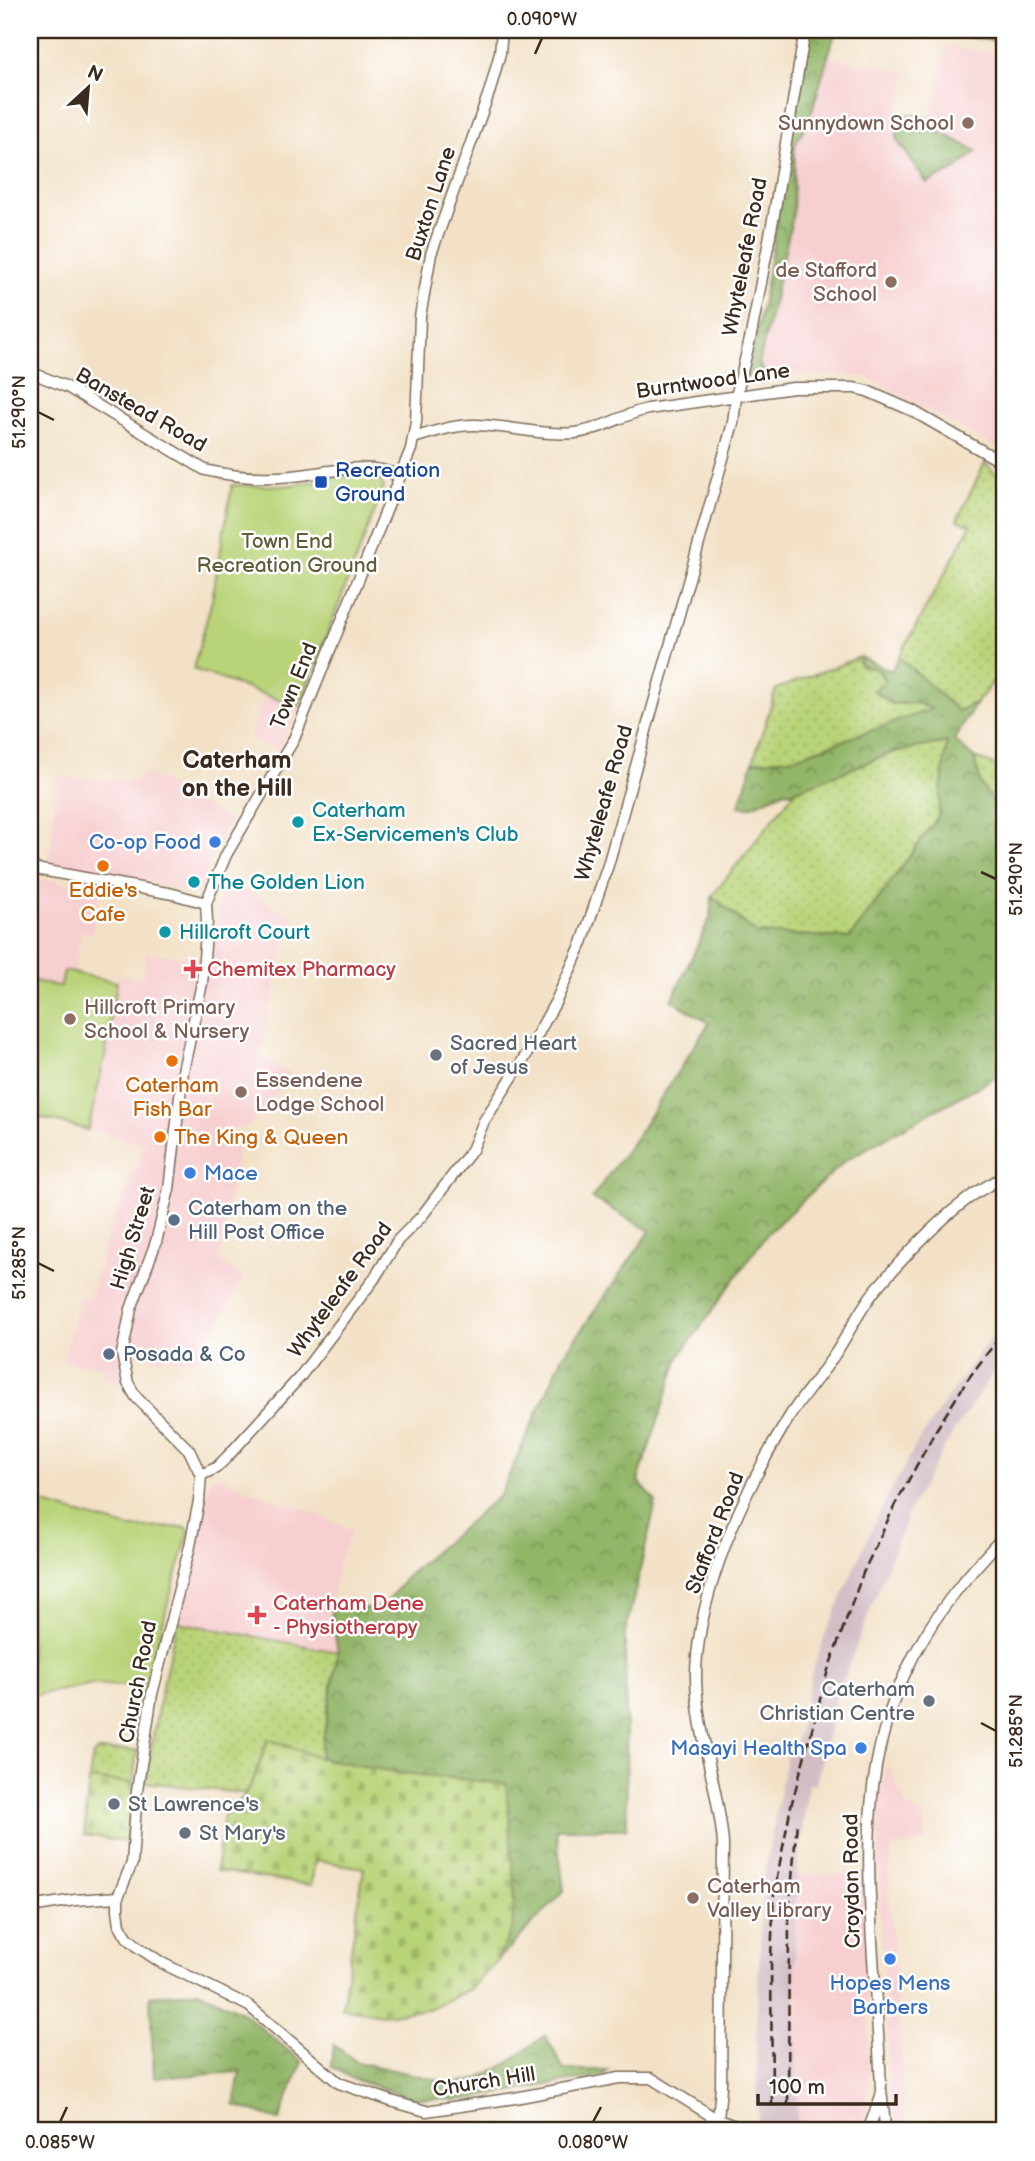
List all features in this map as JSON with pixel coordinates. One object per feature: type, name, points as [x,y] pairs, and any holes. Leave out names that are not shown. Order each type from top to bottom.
[{"type":"street","name":"Buxton Lane","points":[[400,476],[413,438],[420,317],[431,254],[490,90],[500,52],[502,30]]},
{"type":"street","name":"Whyteleafe Road","points":[[201,1475],[216,1468],[299,1378],[374,1279],[398,1240],[421,1217],[472,1150],[484,1121],[525,1057],[556,1001],[582,943],[608,865],[733,423],[774,214],[804,30]]},
{"type":"street","name":"Banstead Road","points":[[30,372],[68,387],[205,470],[229,476],[260,478],[365,467],[378,468],[400,476]]},
{"type":"street","name":"Burntwood Lane","points":[[413,438],[458,426],[476,425],[574,433],[592,430],[628,413],[648,409],[793,388],[828,386],[867,391],[911,410],[1005,464]]},
{"type":"street","name":"Town End","points":[[206,903],[226,855],[294,739],[400,476]]},
{"type":"street","points":[[30,868],[173,894],[206,903]]},
{"type":"street","name":"High Street","points":[[201,1475],[189,1450],[136,1398],[128,1384],[121,1354],[131,1308],[156,1241],[169,1189],[181,1084],[202,984],[206,903]]},
{"type":"street","name":"Stafford Road","points":[[719,2120],[722,2066],[723,1844],[721,1815],[701,1727],[696,1671],[711,1583],[758,1474],[789,1417],[834,1356],[876,1289],[921,1240],[965,1201],[1005,1175]]},
{"type":"street","name":"Church Road","points":[[118,1897],[132,1863],[136,1797],[152,1694],[190,1546],[201,1475]]},
{"type":"street","name":"Croydon Road","points":[[885,2131],[868,1837],[870,1798],[882,1735],[904,1674],[923,1639],[955,1593],[1005,1535]]},
{"type":"street","points":[[30,1907],[118,1897]]},
{"type":"street","name":"Church Hill","points":[[118,1897],[120,1925],[127,1937],[138,1947],[162,1963],[249,2006],[339,2083],[426,2111],[504,2100],[619,2078],[651,2078],[719,2120],[745,2131]]},
{"type":"street","name":"Croydon Road","points":[[868,2131],[882,2096]]},
{"type":"shaded area","name":"de Stafford School","points":[[947,46],[1005,55],[1005,452],[864,376],[812,375],[768,379],[759,365],[793,215],[795,145],[811,114],[827,56],[907,72],[896,126],[897,140],[927,183],[976,151],[929,127]]},
{"type":"shaded area","points":[[266,695],[299,707],[278,750],[253,741],[252,737],[251,730]]},
{"type":"shaded area","points":[[146,773],[231,821],[211,858],[201,891],[197,894],[49,864],[57,777],[136,780]]},
{"type":"shaded area","points":[[30,877],[101,889],[92,934],[81,932],[74,972],[117,982],[119,975],[142,978],[146,952],[211,961],[218,904],[226,879],[296,918],[285,943],[260,1056],[291,1073],[265,1110],[246,1127],[219,1129],[220,1139],[240,1139],[219,1262],[244,1277],[198,1361],[131,1356],[122,1381],[105,1382],[100,1367],[63,1361],[80,1295],[90,1298],[109,1231],[145,1144],[30,1115]]},
{"type":"shaded area","points":[[1005,1320],[1005,1355],[951,1436],[909,1511],[836,1698],[816,1785],[808,1784],[797,1875],[795,1928],[797,2128],[758,2126],[756,2033],[763,1882],[786,1757],[797,1739],[811,1675],[825,1635],[876,1519],[917,1443]]},
{"type":"shaded area","points":[[218,1476],[253,1492],[308,1510],[352,1531],[339,1559],[330,1606],[338,1652],[177,1622],[192,1567],[210,1479]]},
{"type":"shaded area","points":[[887,1763],[906,1806],[924,1816],[925,1842],[891,1849],[889,1896],[904,2112],[909,2131],[888,2131],[888,2040],[879,1909],[878,1806]]},
{"type":"shaded area","points":[[797,1875],[865,1875],[869,2084],[867,2123],[860,2131],[799,2131],[797,2128]]},
{"type":"green space","points":[[808,30],[836,30],[811,114],[795,145],[793,215],[759,364],[768,379],[760,384],[748,376],[766,285]]},
{"type":"green space","points":[[1005,30],[1005,42],[954,35],[951,32]]},
{"type":"green space","points":[[899,113],[932,119],[930,127],[977,151],[956,169],[927,183],[897,140]]},
{"type":"green space","points":[[985,463],[1005,482],[1005,668],[977,702],[958,712],[899,657],[971,525],[957,520]]},
{"type":"green space","name":"Town End Recreation Ground","points":[[369,473],[377,475],[384,487],[299,707],[193,669],[212,600],[232,485],[283,486]]},
{"type":"green space","points":[[860,657],[860,665],[878,670],[886,681],[874,691],[892,704],[917,703],[934,709],[796,757],[753,762],[776,689]]},
{"type":"green space","points":[[860,657],[891,671],[899,657],[958,711],[977,702],[954,740],[974,758],[981,785],[1005,818],[1005,1072],[847,1159],[767,1234],[679,1357],[638,1481],[656,1502],[625,1634],[627,1829],[556,1829],[564,1891],[496,1962],[512,1929],[510,1844],[505,1784],[399,1773],[320,1758],[338,1652],[330,1606],[381,1609],[409,1574],[500,1495],[562,1358],[650,1231],[592,1198],[636,1137],[709,1023],[672,1000],[710,918],[712,896],[756,933],[850,938],[938,817],[947,742],[894,752],[791,792],[785,791],[750,807],[739,806],[753,762],[796,757],[932,709],[917,703],[892,704],[874,690],[885,681],[878,670],[860,665]]},
{"type":"green space","points":[[948,742],[938,817],[850,938],[756,933],[712,896],[796,790],[894,752]]},
{"type":"green space","points":[[1005,745],[1005,818],[981,785],[974,758],[998,766]]},
{"type":"green space","name":"Hillcroft Primary School & Nursery","points":[[64,971],[117,982],[105,1056],[88,1130],[30,1115],[30,980],[61,987]]},
{"type":"green space","points":[[30,1500],[130,1528],[187,1527],[189,1532],[147,1688],[93,1684],[30,1696]]},
{"type":"green space","points":[[177,1622],[338,1652],[320,1758],[268,1739],[248,1794],[145,1782]]},
{"type":"green space","points":[[268,1739],[320,1758],[399,1773],[506,1784],[515,1890],[512,1929],[496,1962],[469,1990],[428,2009],[382,2015],[342,2008],[364,1868],[315,1860],[311,1885],[216,1871],[224,1814],[248,1791]]},
{"type":"green space","points":[[137,1750],[133,1783],[89,1779],[93,1755],[98,1751]]},
{"type":"green space","points":[[89,1779],[133,1783],[126,1842],[84,1835]]},
{"type":"green space","points":[[198,1991],[242,2012],[302,2062],[279,2120],[234,2105],[240,2072],[154,2078],[150,1996]]},
{"type":"green space","points":[[545,2035],[564,2070],[608,2070],[601,2076],[460,2100],[412,2098],[353,2079],[331,2066],[334,2045],[357,2062],[452,2083],[477,2080],[510,2062]]},
{"type":"railway","points":[[772,2106],[771,1957],[774,1893],[791,1806],[828,1670],[863,1573],[895,1505],[936,1430],[968,1379],[1005,1330]]},
{"type":"railway","points":[[788,2105],[789,1913],[797,1822]]},
{"type":"place","name":"Sunnydown School","points":[[968,123]]},
{"type":"place","name":"de Stafford School","points":[[891,282]]},
{"type":"place","name":"Recreation Ground","points":[[321,482]]},
{"type":"place","name":"Caterham Ex-Servicemen's Club","points":[[298,822]]},
{"type":"place","name":"Co-op Food","points":[[215,842]]},
{"type":"place","name":"Eddie's Cafe","points":[[103,866]]},
{"type":"place","name":"The Golden Lion","points":[[194,882]]},
{"type":"place","name":"Hillcroft Court","points":[[165,932]]},
{"type":"place","name":"Chemitex Pharmacy","points":[[193,969]]},
{"type":"place","name":"Hillcroft Primary School & Nursery","points":[[70,1019]]},
{"type":"place","name":"Sacred Heart of Jesus","points":[[436,1055]]},
{"type":"place","name":"Caterham Fish Bar","points":[[172,1061]]},
{"type":"place","name":"Essendene Lodge School","points":[[241,1092]]},
{"type":"place","name":"The King & Queen","points":[[160,1137]]},
{"type":"place","name":"Mace","points":[[190,1173]]},
{"type":"place","name":"Caterham on the Hill Post Office","points":[[174,1220]]},
{"type":"place","name":"Posada & Co","points":[[109,1354]]},
{"type":"place","name":"Caterham Dene - Physiotherapy","points":[[257,1615]]},
{"type":"place","name":"Caterham Christian Centre","points":[[929,1701]]},
{"type":"place","name":"Masayi Health Spa","points":[[861,1748]]},
{"type":"place","name":"St Lawrence's","points":[[114,1804]]},
{"type":"place","name":"St Mary's","points":[[185,1833]]},
{"type":"place","name":"Caterham Valley Library","points":[[693,1898]]},
{"type":"place","name":"Hopes Mens Barbers","points":[[890,1959]]},
{"type":"district","name":"Caterham on the Hill","points":[[237,774]]}]
